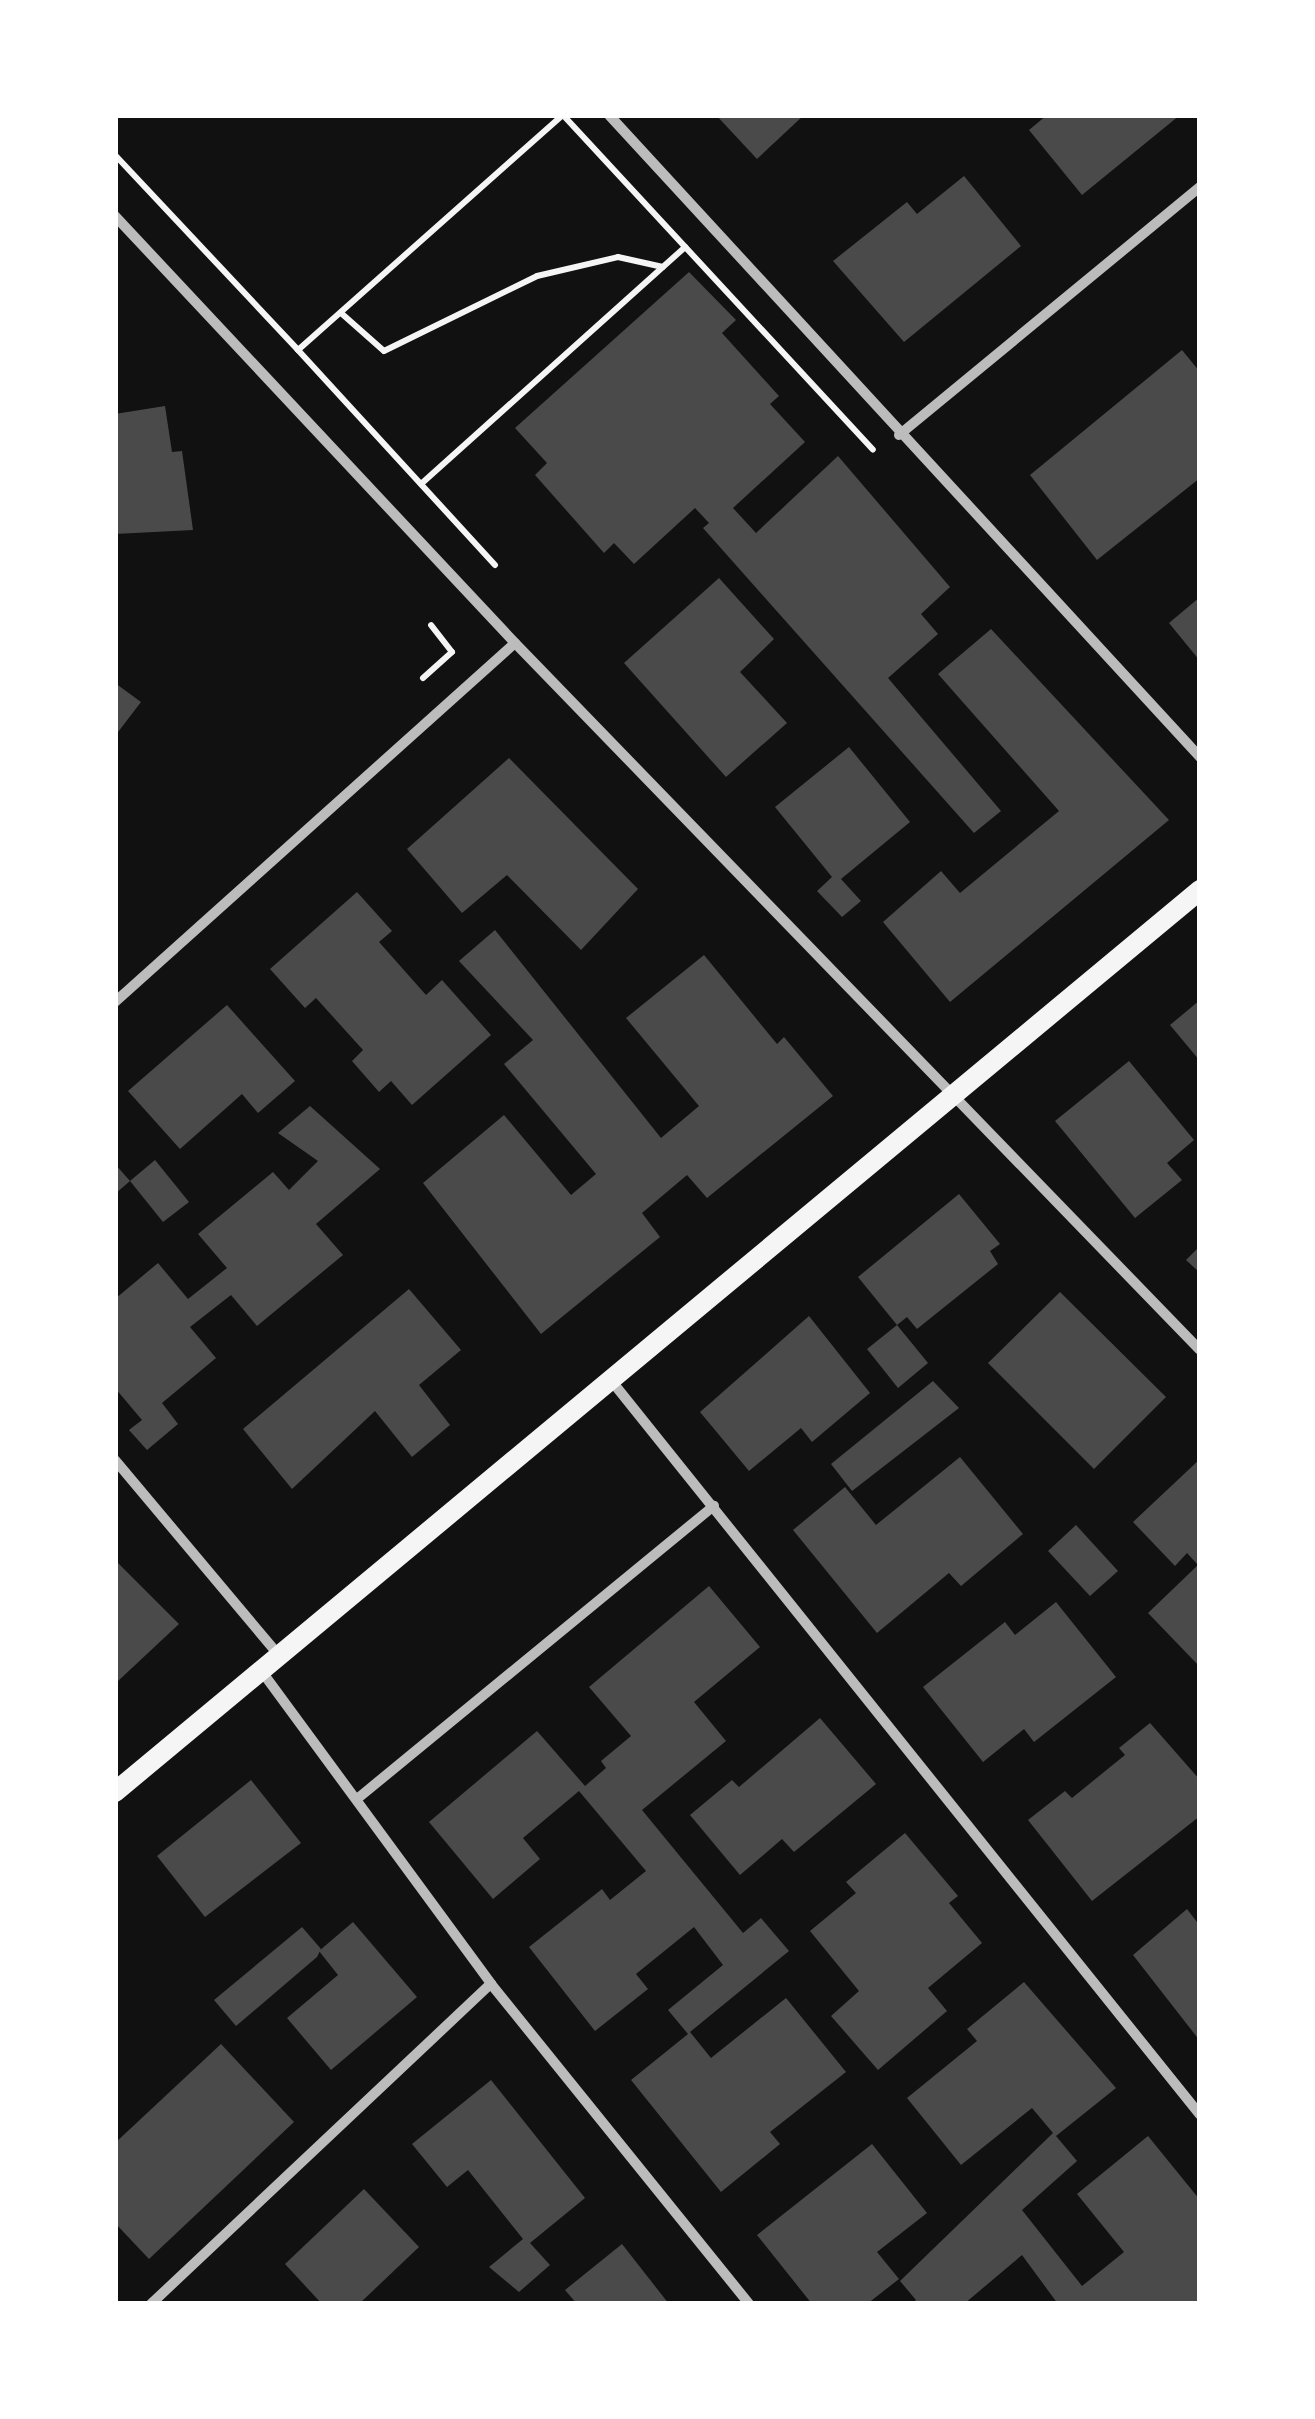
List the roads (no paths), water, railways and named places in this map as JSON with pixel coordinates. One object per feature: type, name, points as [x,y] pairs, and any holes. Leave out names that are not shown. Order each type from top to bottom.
[{"type":"main road","points":[[115,1792],[1200,890]]},
{"type":"street","points":[[609,115],[899,435],[1200,757]]},
{"type":"street","points":[[899,435],[1200,187]]},
{"type":"street","points":[[115,216],[515,643],[1200,1350]]},
{"type":"street","points":[[115,1002],[515,643]]},
{"type":"street","points":[[610,1379],[1200,2115]]},
{"type":"street","points":[[115,1460],[278,1654]]},
{"type":"street","points":[[357,1799],[714,1506]]},
{"type":"street","points":[[260,1668],[490,1984],[749,2304]]},
{"type":"street","points":[[150,2304],[490,1984]]}]
